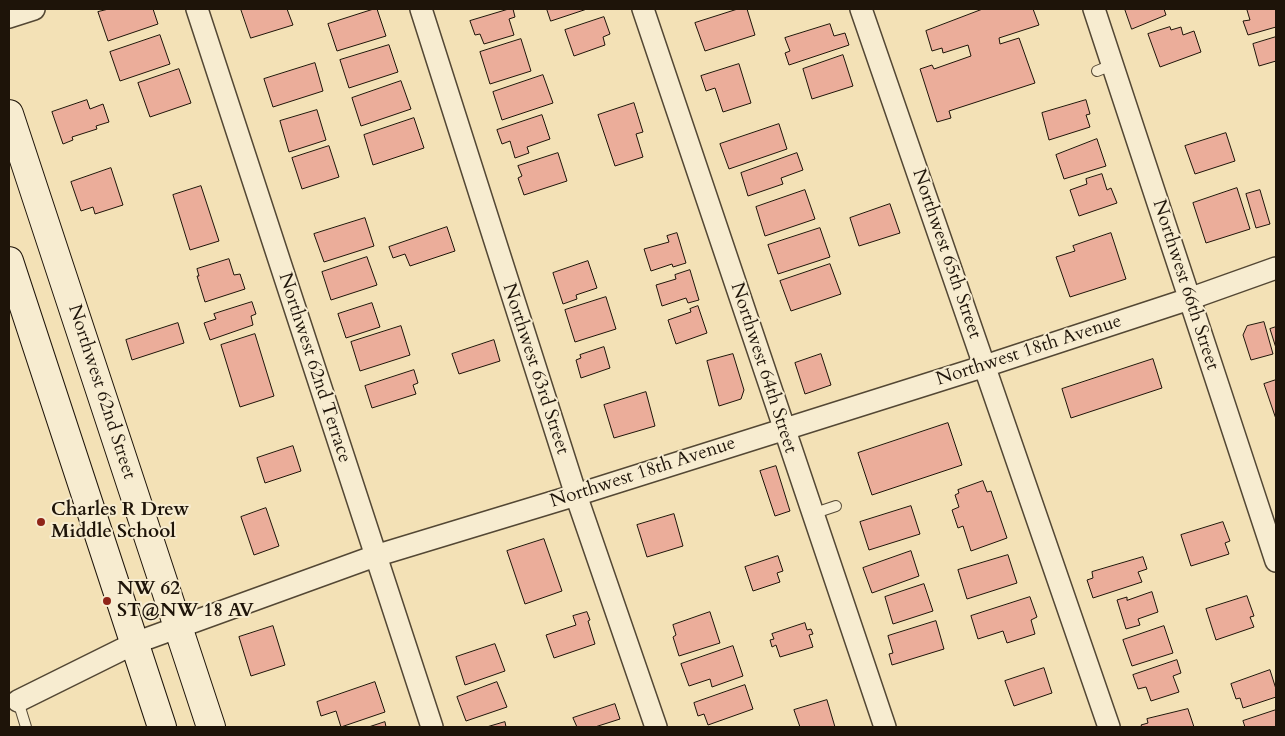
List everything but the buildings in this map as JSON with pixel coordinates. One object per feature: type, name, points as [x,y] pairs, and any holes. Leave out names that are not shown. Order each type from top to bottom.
[{"type":"main road","name":"Northwest 62nd Street","points":[[9,114],[211,727]]},
{"type":"main road","points":[[9,261],[162,727]]},
{"type":"street","points":[[9,17],[34,9]]},
{"type":"street","name":"Northwest 62nd Terrace","points":[[197,9],[432,727]]},
{"type":"street","name":"Northwest 63rd Street","points":[[421,9],[576,495],[656,727]]},
{"type":"street","name":"Northwest 64th Street","points":[[644,9],[783,428],[885,727]]},
{"type":"street","name":"Northwest 65th Street","points":[[861,9],[1109,727]]},
{"type":"street","name":"Northwest 66th Street","points":[[1094,9],[1104,68],[1189,299],[1276,561]]},
{"type":"street","name":"Northwest 18th Avenue","points":[[13,700],[135,643],[376,556],[985,366],[1189,299],[1276,268]]},
{"type":"lane","points":[[812,514],[836,506]]},
{"type":"lane","points":[[13,700],[26,727]]},
{"type":"place","name":"Charles R Drew Middle School","points":[[41,522]]},
{"type":"place","name":"NW 62 ST@NW 18 AV","points":[[107,601]]}]
